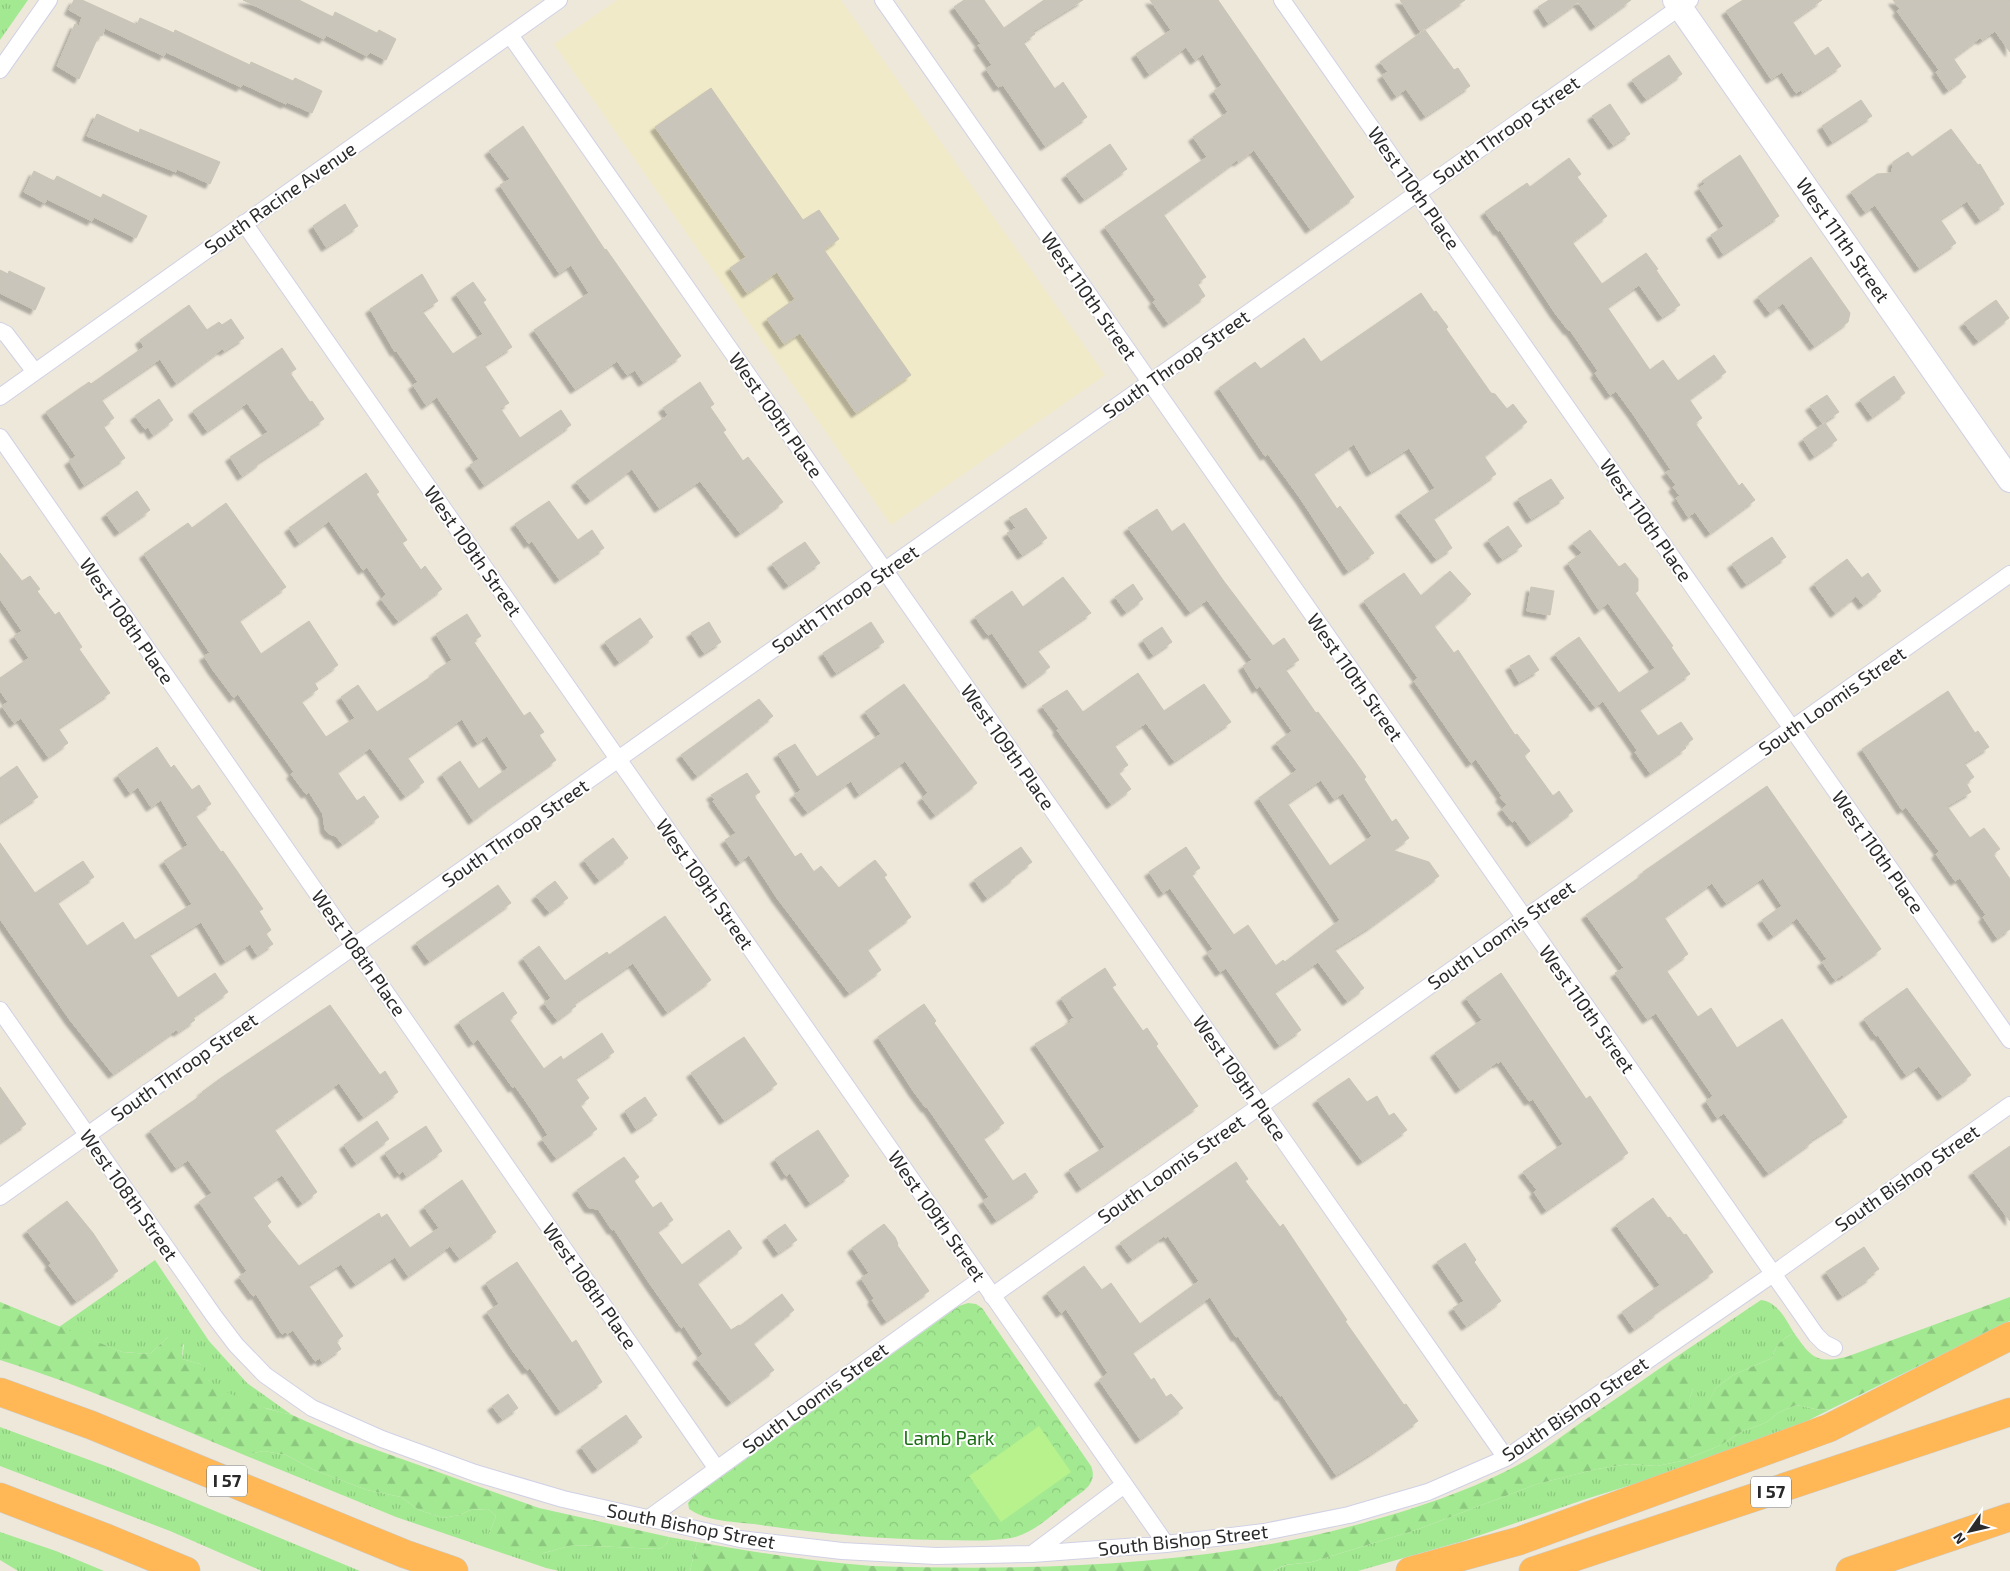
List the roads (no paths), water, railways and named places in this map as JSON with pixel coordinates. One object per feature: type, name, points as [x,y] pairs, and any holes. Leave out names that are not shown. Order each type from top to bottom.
[{"type":"highway","points":[[1410,1571],[1519,1541],[1829,1428],[2010,1336]]},
{"type":"highway","name":"I 57","points":[[0,1392],[91,1425],[405,1554],[454,1571]]},
{"type":"highway","name":"I 57","points":[[1533,1571],[2010,1412]]},
{"type":"highway","points":[[0,1497],[186,1571]]},
{"type":"highway","points":[[1850,1571],[2010,1517]]},
{"type":"main road","name":"West 111th Street","points":[[1682,2],[2010,480]]},
{"type":"street","points":[[0,70],[49,0]]},
{"type":"street","name":"South Racine Avenue","points":[[0,397],[559,0]]},
{"type":"street","name":"West 110th Street","points":[[883,0],[1816,1335],[1824,1343],[1834,1348]]},
{"type":"street","name":"West 110th Place","points":[[1282,0],[2010,1040]]},
{"type":"street","name":"South Throop Street","points":[[0,1196],[1418,193],[1682,2]]},
{"type":"street","name":"West 109th Place","points":[[510,35],[1506,1458]]},
{"type":"street","name":"West 109th Street","points":[[244,223],[1166,1544]]},
{"type":"street","points":[[0,331],[6,334],[35,372]]},
{"type":"street","name":"West 108th Place","points":[[0,437],[717,1469]]},
{"type":"street","name":"South Loomis Street","points":[[992,1296],[2010,574]]},
{"type":"street","name":"West 108th Street","points":[[0,1010],[214,1316],[236,1345],[265,1375]]},
{"type":"street","name":"South Bishop Street","points":[[265,1375],[312,1408],[382,1439],[500,1480],[563,1499],[740,1539],[842,1551],[936,1556],[1032,1554],[1166,1544],[1264,1532],[1350,1515],[1428,1492],[1506,1458],[1773,1274],[2010,1105]]},
{"type":"street","name":"South Loomis Street","points":[[649,1518],[980,1279]]},
{"type":"street","points":[[1032,1554],[1124,1484]]},
{"type":"park label","name":"Lamb Park","points":[[949,1438]]}]
